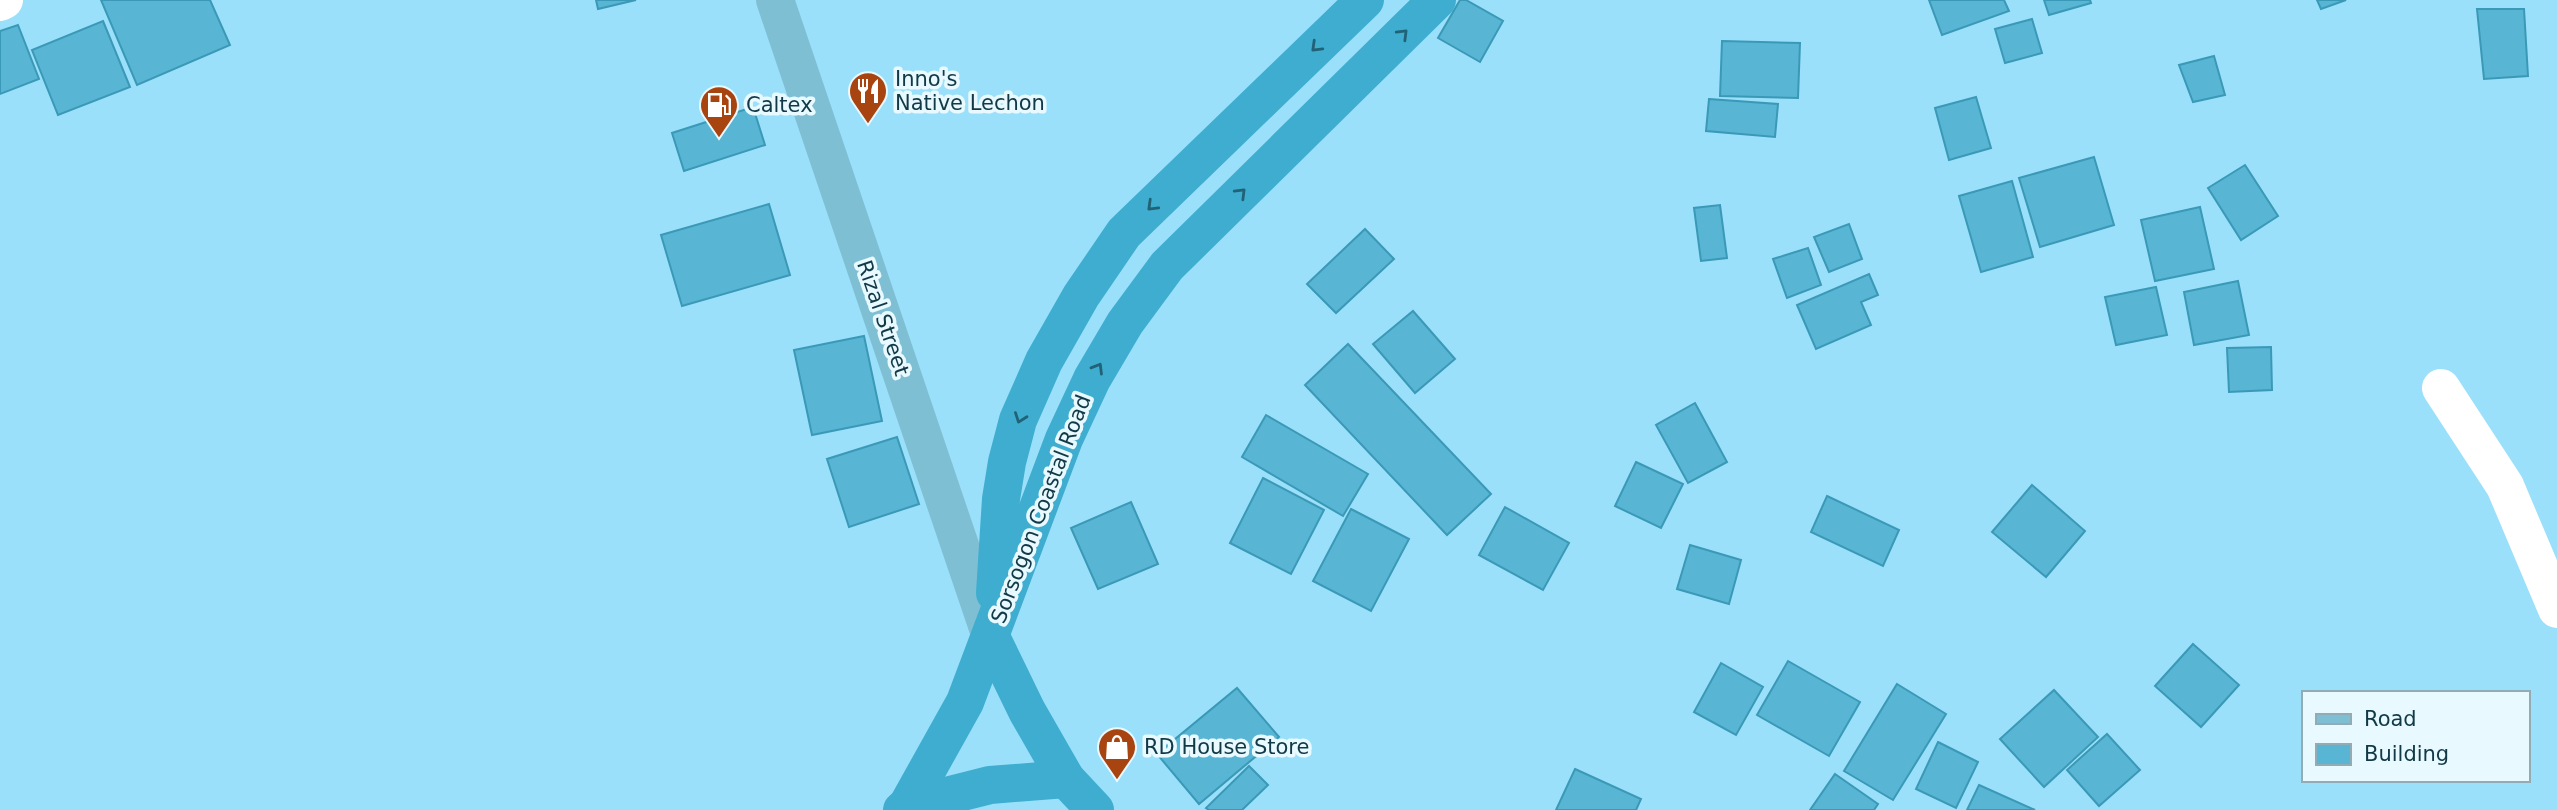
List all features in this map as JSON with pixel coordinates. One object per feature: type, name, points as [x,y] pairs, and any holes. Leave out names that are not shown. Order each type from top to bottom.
[{"type":"highway","name":"Sorsogon Coastal Road","points":[[991,636],[1001,499],[1018,420],[1044,361],[1081,296],[1124,233],[1365,0]]},
{"type":"highway","name":"Sorsogon Coastal Road","points":[[991,636],[1064,439],[1091,379],[1125,323],[1167,266],[1437,0]]},
{"type":"highway","points":[[991,636],[1027,711],[1066,779],[1095,810]]},
{"type":"highway","points":[[904,808],[965,702],[991,636]]},
{"type":"highway","points":[[904,808],[990,785],[1066,779]]},
{"type":"main road","name":"Rizal Street","points":[[775,0],[991,636]]},
{"type":"street","points":[[2441,388],[2505,486],[2557,609]]},
{"type":"building","points":[[101,0],[210,0],[230,45],[137,85]]},
{"type":"building","points":[[596,0],[636,0],[598,9]]},
{"type":"building","points":[[1460,0],[1466,0],[1503,21],[1480,62],[1438,38]]},
{"type":"building","points":[[1929,0],[2004,0],[2009,11],[1942,35]]},
{"type":"building","points":[[2044,0],[2090,0],[2091,3],[2049,15]]},
{"type":"building","points":[[2317,0],[2346,0],[2321,9]]},
{"type":"building","points":[[2477,9],[2524,9],[2528,76],[2484,79]]},
{"type":"building","points":[[2032,19],[2042,53],[2005,63],[1995,29]]},
{"type":"building","points":[[103,21],[130,87],[58,115],[32,50]]},
{"type":"building","points":[[18,25],[39,79],[0,94],[0,31]]},
{"type":"building","points":[[1722,41],[1800,43],[1798,98],[1720,96]]},
{"type":"building","points":[[2214,56],[2225,95],[2193,102],[2179,65]]},
{"type":"building","points":[[1976,97],[1991,148],[1949,160],[1935,108]]},
{"type":"building","points":[[1709,99],[1778,104],[1775,137],[1706,131]]},
{"type":"building","name":"Caltex","points":[[753,107],[765,145],[684,171],[672,133]]},
{"type":"building","points":[[2094,157],[2114,225],[2040,247],[2019,178]]},
{"type":"building","points":[[2245,165],[2278,216],[2241,240],[2208,188]]},
{"type":"building","points":[[2012,181],[2033,257],[1981,272],[1959,196]]},
{"type":"building","points":[[769,204],[790,275],[682,306],[661,235]]},
{"type":"building","points":[[1720,205],[1727,258],[1701,261],[1694,208]]},
{"type":"building","points":[[2200,207],[2214,269],[2155,281],[2141,220]]},
{"type":"building","points":[[1849,224],[1862,259],[1829,272],[1814,237]]},
{"type":"building","points":[[1365,229],[1394,259],[1336,313],[1307,284]]},
{"type":"building","points":[[1808,248],[1821,285],[1787,298],[1773,259]]},
{"type":"building","points":[[1869,274],[1878,295],[1861,302],[1871,325],[1816,349],[1797,305]]},
{"type":"building","points":[[2238,281],[2249,335],[2194,345],[2184,292]]},
{"type":"building","points":[[2156,287],[2167,335],[2116,345],[2105,297]]},
{"type":"building","points":[[1413,311],[1455,359],[1415,393],[1373,344]]},
{"type":"building","points":[[864,336],[882,421],[812,435],[794,350]]},
{"type":"building","points":[[1348,344],[1491,494],[1447,535],[1305,385]]},
{"type":"building","points":[[2271,347],[2272,390],[2229,392],[2227,348]]},
{"type":"building","points":[[1695,403],[1727,462],[1688,483],[1656,425]]},
{"type":"building","points":[[1266,415],[1368,474],[1343,516],[1242,457]]},
{"type":"building","points":[[897,437],[919,504],[849,527],[827,459]]},
{"type":"building","points":[[1636,462],[1683,484],[1661,528],[1615,506]]},
{"type":"building","points":[[1263,478],[1324,510],[1291,574],[1230,543]]},
{"type":"building","points":[[2032,485],[2085,531],[2046,577],[1992,532]]},
{"type":"building","points":[[1827,496],[1899,530],[1883,566],[1811,532]]},
{"type":"building","points":[[1131,502],[1158,564],[1098,589],[1071,528]]},
{"type":"building","points":[[1505,507],[1569,543],[1543,590],[1479,555]]},
{"type":"building","points":[[1351,509],[1409,539],[1371,611],[1313,581]]},
{"type":"building","points":[[1690,545],[1741,560],[1729,604],[1677,589]]},
{"type":"building","points":[[2193,644],[2239,685],[2201,727],[2155,686]]},
{"type":"building","points":[[1788,661],[1860,702],[1829,756],[1757,715]]},
{"type":"building","points":[[1721,663],[1763,687],[1736,735],[1694,712]]},
{"type":"building","points":[[1897,684],[1946,714],[1893,800],[1844,771]]},
{"type":"building","points":[[1237,688],[1279,737],[1199,804],[1157,754]]},
{"type":"building","points":[[2054,690],[2098,737],[2044,787],[2000,739]]},
{"type":"building","points":[[2107,734],[2140,770],[2099,806],[2067,770]]},
{"type":"building","points":[[1938,742],[1978,762],[1956,808],[1916,789]]},
{"type":"building","points":[[1249,766],[1268,785],[1242,810],[1206,808]]},
{"type":"building","points":[[1575,769],[1641,799],[1636,810],[1556,810]]},
{"type":"building","points":[[1835,774],[1878,804],[1874,810],[1810,810]]},
{"type":"building","points":[[1979,785],[2035,810],[1967,810]]},
{"type":"place","name":"Inno's Native Lechon","points":[[868,125]]},
{"type":"place","name":"Caltex","points":[[719,139]]},
{"type":"place","name":"RD House Store","points":[[1117,781]]}]
